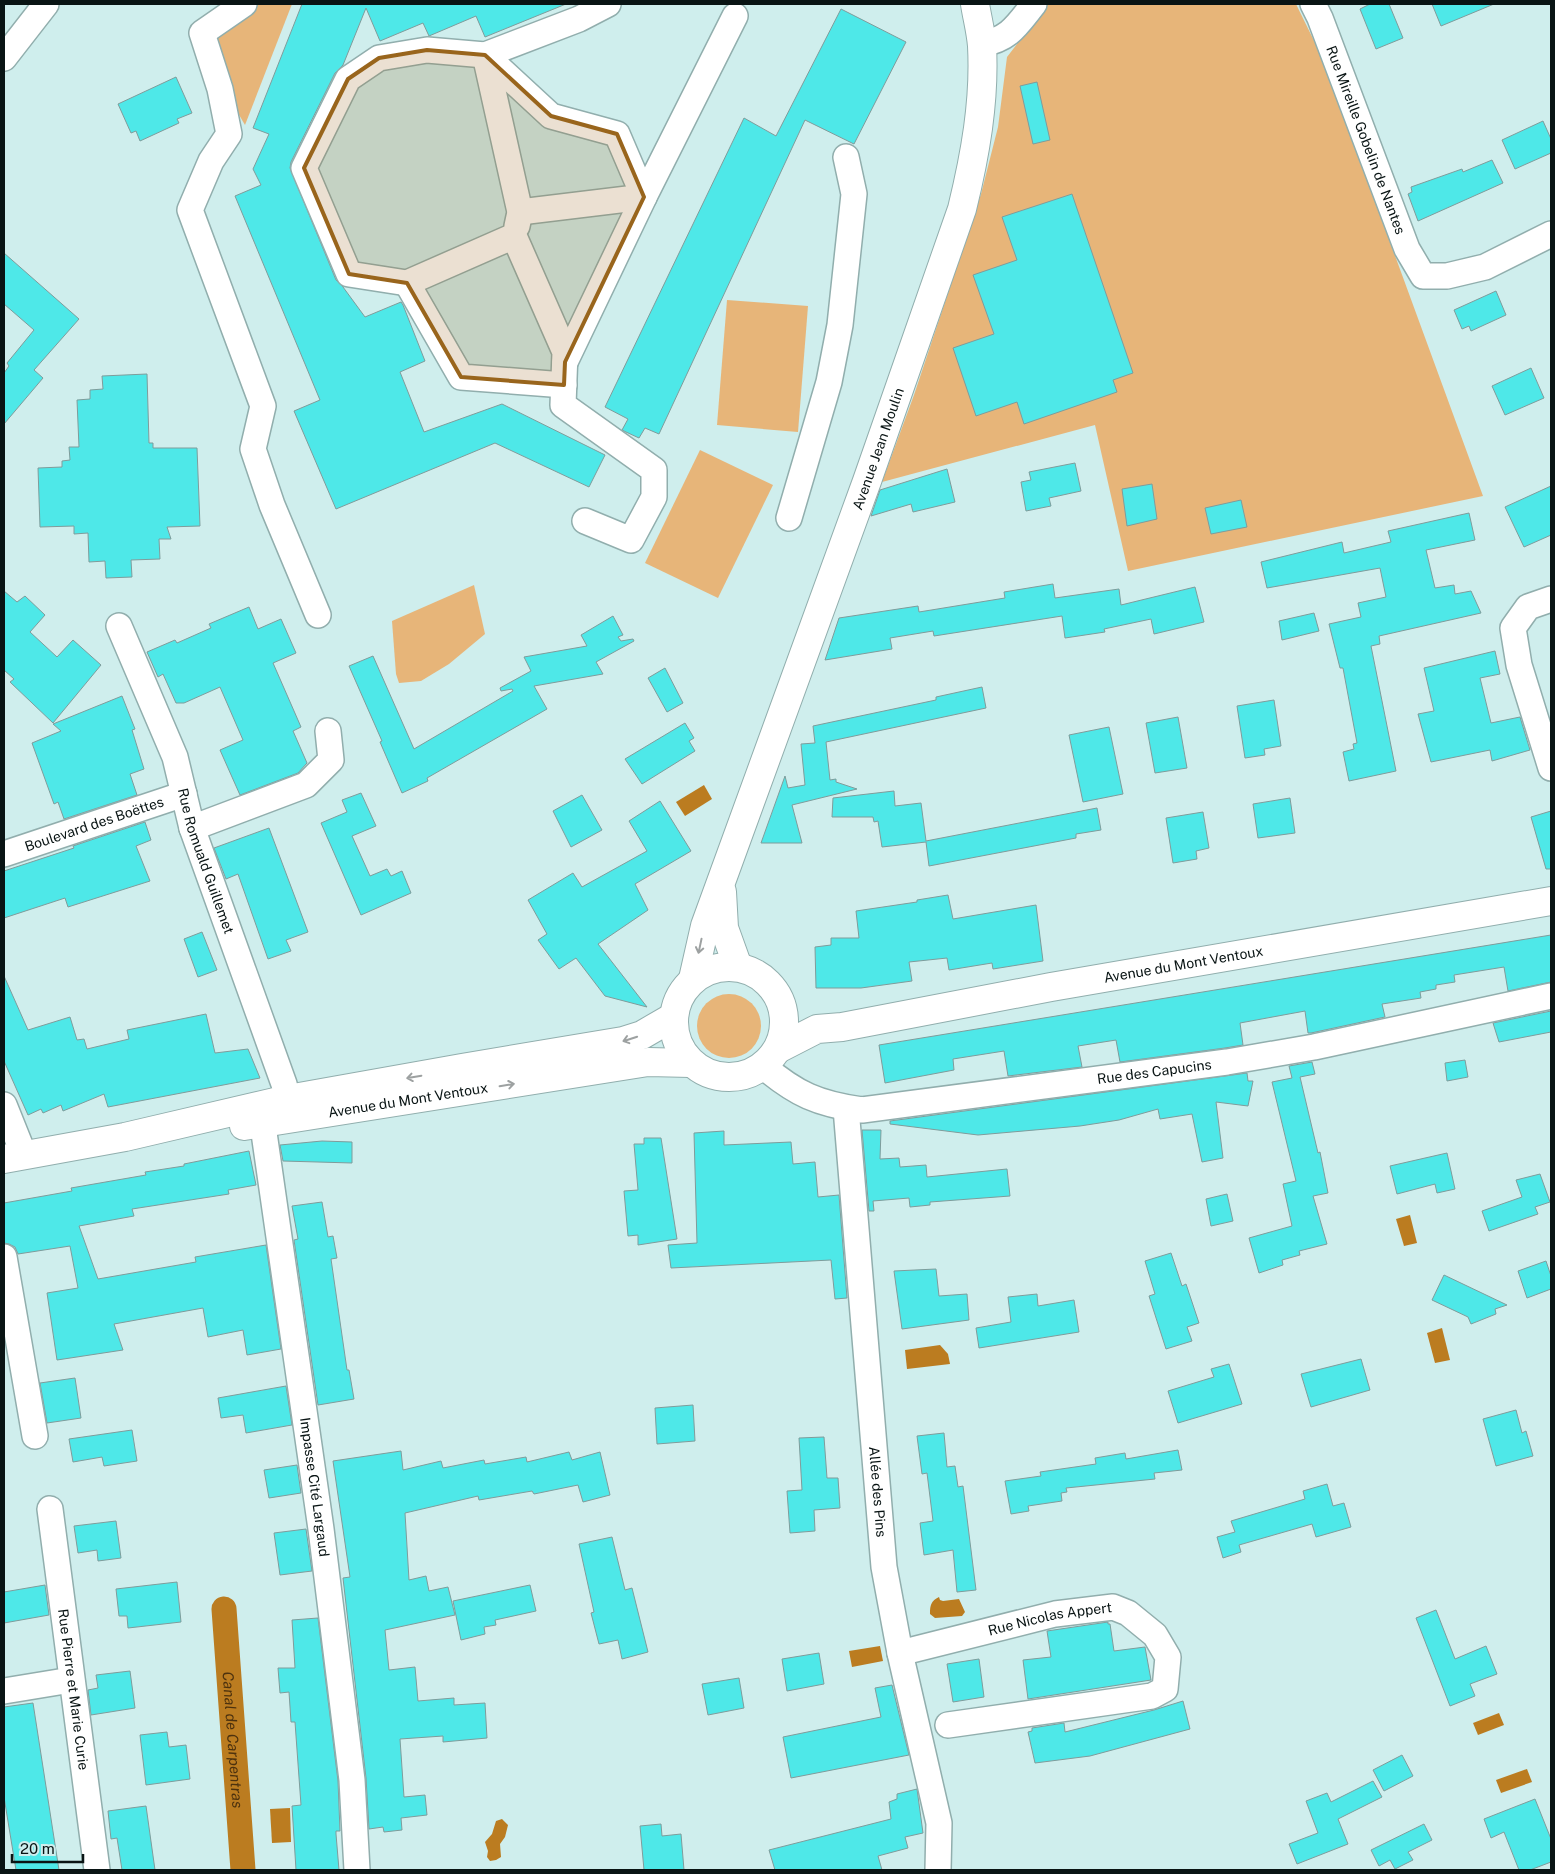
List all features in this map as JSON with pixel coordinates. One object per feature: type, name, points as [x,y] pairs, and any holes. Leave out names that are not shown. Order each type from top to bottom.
[{"type":"main road","name":"Avenue Jean Moulin","points":[[693,979],[705,926],[861,499],[962,209],[972,168],[979,124],[982,84],[982,44],[975,4]]},
{"type":"main road","points":[[721,883],[724,928],[738,967]]},
{"type":"main road","name":"Avenue du Mont Ventoux","points":[[770,1057],[816,1029],[842,1027],[1061,985],[1551,901]]},
{"type":"main road","points":[[722,967],[738,967],[762,977],[775,992],[784,1010],[783,1036],[770,1057],[750,1073],[734,1077],[719,1076],[704,1072],[691,1063],[681,1049],[675,1034],[674,1017],[677,1003],[683,990],[693,979],[706,971],[722,967]]},
{"type":"main road","name":"Avenue du Mont Ventoux","points":[[784,1010],[794,1019],[816,1029]]},
{"type":"main road","name":"Avenue du Mont Ventoux","points":[[125,1137],[200,1132],[261,1115],[288,1100],[623,1041],[642,1035],[674,1017]]},
{"type":"main road","name":"Avenue du Mont Ventoux","points":[[14,1157],[261,1115],[648,1062],[691,1063]]},
{"type":"street","points":[[4,58],[46,4]]},
{"type":"street","points":[[244,4],[202,33],[220,90],[229,134],[211,161],[190,210],[263,406],[253,449],[272,505],[318,615]]},
{"type":"street","points":[[514,236],[407,283],[349,274],[304,168],[348,79],[379,58],[427,50],[485,56],[579,19],[608,4]]},
{"type":"street","points":[[982,44],[994,42],[1006,36],[1034,4]]},
{"type":"street","name":"Rue Mireille Gobelin de Nantes","points":[[1313,4],[1320,18],[1407,249],[1423,276],[1447,276],[1485,267],[1551,234]]},
{"type":"street","points":[[564,374],[644,197],[735,16]]},
{"type":"street","points":[[485,56],[551,116],[617,134],[644,197]]},
{"type":"street","points":[[485,56],[520,212],[514,236],[565,352],[563,405],[654,470],[654,497],[631,540],[585,521]]},
{"type":"street","points":[[789,518],[829,382],[840,325],[854,194],[846,157]]},
{"type":"street","points":[[520,212],[644,197]]},
{"type":"street","points":[[407,283],[461,377],[564,374]]},
{"type":"street","points":[[1551,599],[1528,607],[1513,628],[1519,665],[1551,768]]},
{"type":"street","name":"Rue Romuald Guillemet","points":[[120,626],[175,757],[192,828],[288,1100]]},
{"type":"street","points":[[192,828],[306,785],[331,760],[328,731]]},
{"type":"street","name":"Boulevard des Boëttes","points":[[4,854],[184,794]]},
{"type":"street","name":"Rue des Capucins","points":[[770,1057],[788,1086],[818,1101],[862,1110],[1228,1062],[1314,1047],[1551,996]]},
{"type":"street","points":[[4,1105],[14,1157]]},
{"type":"street","name":"Allée des Pins","points":[[846,1108],[884,1567],[900,1653],[939,1824],[938,1870]]},
{"type":"street","name":"Impasse Cité Largaud","points":[[261,1115],[323,1548],[352,1780],[357,1870]]},
{"type":"street","points":[[4,1257],[34,1436]]},
{"type":"street","name":"Rue Pierre et Marie Curie","points":[[50,1509],[97,1870]]},
{"type":"street","name":"Rue Nicolas Appert","points":[[900,1653],[1055,1614],[1114,1607],[1128,1613],[1155,1635],[1168,1658],[1165,1690],[1152,1696],[948,1726]]},
{"type":"street","points":[[4,1690],[71,1680]]},
{"type":"highlighted area","points":[[427,50],[485,55],[551,116],[617,134],[644,197],[565,362],[564,385],[461,377],[407,283],[349,274],[304,168],[348,79],[379,58]]},
{"type":"shaded area","points":[[260,4],[292,4],[245,125],[235,108],[214,47],[219,27],[235,16]]},
{"type":"shaded area","points":[[1048,4],[1296,4],[1330,78],[1483,496],[1128,571],[1095,425],[882,482],[914,395],[981,194],[998,127],[1007,57]]},
{"type":"shaded area","points":[[727,300],[808,306],[798,432],[717,425]]},
{"type":"shaded area","points":[[700,450],[773,485],[718,598],[645,563]]},
{"type":"shaded area","points":[[474,585],[485,634],[449,664],[421,681],[399,683],[396,674],[392,621]]},
{"type":"shaded area","points":[[704,785],[712,799],[685,816],[676,802]]},
{"type":"shaded area","points":[[723,994],[735,994],[752,1003],[759,1014],[761,1026],[759,1038],[752,1049],[735,1058],[723,1058],[711,1053],[702,1044],[697,1032],[697,1020],[702,1008],[711,999]]},
{"type":"shaded area","points":[[1410,1215],[1417,1243],[1404,1246],[1396,1219]]},
{"type":"shaded area","points":[[1442,1328],[1450,1360],[1435,1363],[1427,1333]]},
{"type":"shaded area","points":[[940,1345],[948,1354],[950,1364],[907,1369],[905,1350]]},
{"type":"shaded area","points":[[939,1597],[943,1601],[959,1599],[965,1612],[962,1616],[935,1618],[930,1614],[930,1608],[934,1600]]},
{"type":"shaded area","points":[[880,1646],[883,1661],[852,1667],[849,1651]]},
{"type":"shaded area","points":[[1499,1713],[1504,1725],[1478,1735],[1473,1723]]},
{"type":"shaded area","points":[[1527,1769],[1532,1782],[1501,1793],[1496,1780]]},
{"type":"shaded area","points":[[290,1808],[291,1842],[272,1843],[270,1809]]},
{"type":"shaded area","points":[[502,1819],[508,1825],[505,1837],[500,1844],[501,1857],[490,1861],[487,1857],[488,1851],[485,1842],[492,1834],[496,1821]]},
{"type":"building","points":[[302,4],[566,4],[485,37],[476,16],[429,36],[423,23],[380,41],[366,8],[343,65],[335,73],[291,162],[290,168],[336,280],[365,317],[401,302],[403,305],[425,361],[400,372],[424,432],[502,404],[605,455],[589,487],[495,443],[336,509],[294,411],[320,400],[235,196],[261,185],[253,169],[269,134],[253,128]]},
{"type":"building","points":[[1370,4],[1389,4],[1403,38],[1376,49],[1360,9]]},
{"type":"building","points":[[1432,4],[1494,4],[1441,26]]},
{"type":"building","points":[[841,9],[906,42],[854,144],[805,120],[659,434],[645,428],[639,438],[622,430],[628,419],[605,407],[744,118],[776,136]]},
{"type":"building","points":[[176,77],[192,113],[177,119],[179,123],[140,141],[136,131],[131,133],[118,104]]},
{"type":"building","points":[[1037,82],[1050,140],[1033,144],[1020,86]]},
{"type":"building","points":[[1543,121],[1551,139],[1551,153],[1515,169],[1502,140]]},
{"type":"building","points":[[1492,160],[1503,183],[1418,221],[1408,194],[1412,192],[1411,187],[1462,169],[1463,172]]},
{"type":"building","points":[[1072,194],[1133,373],[1113,380],[1117,392],[1024,424],[1017,402],[976,416],[953,348],[994,334],[973,275],[1017,260],[1002,217]]},
{"type":"building","points":[[4,253],[79,319],[34,370],[43,378],[4,424],[4,373],[9,366],[7,363],[34,330],[4,304]]},
{"type":"building","points":[[1496,291],[1506,315],[1471,331],[1469,326],[1462,329],[1454,310]]},
{"type":"building","points":[[1531,368],[1544,398],[1505,415],[1492,386]]},
{"type":"building","points":[[147,374],[149,443],[153,443],[153,448],[197,448],[200,526],[167,527],[171,539],[159,539],[160,559],[131,560],[132,577],[106,578],[105,561],[89,562],[88,533],[74,534],[74,526],[40,527],[38,468],[62,467],[62,461],[70,460],[69,447],[79,447],[77,400],[90,399],[90,390],[103,389],[102,376]]},
{"type":"building","points":[[1075,463],[1081,491],[1049,498],[1051,506],[1026,511],[1021,482],[1031,480],[1029,472]]},
{"type":"building","points":[[947,469],[955,502],[913,512],[911,504],[871,516],[880,490]]},
{"type":"building","points":[[1152,484],[1157,519],[1127,526],[1122,489]]},
{"type":"building","points":[[1551,486],[1551,535],[1524,547],[1505,507]]},
{"type":"building","points":[[1241,500],[1247,527],[1211,534],[1205,508]]},
{"type":"building","points":[[1469,513],[1475,540],[1426,550],[1435,588],[1454,585],[1455,594],[1471,591],[1481,613],[1379,636],[1380,644],[1371,646],[1396,771],[1349,781],[1343,752],[1354,749],[1353,744],[1357,743],[1343,668],[1340,668],[1329,624],[1361,617],[1358,603],[1386,597],[1380,568],[1267,588],[1261,562],[1342,542],[1344,553],[1391,542],[1388,531]]},
{"type":"building","points":[[1053,584],[1055,598],[1119,589],[1121,605],[1195,587],[1204,622],[1154,634],[1151,619],[1104,629],[1105,632],[1065,638],[1062,616],[934,636],[933,631],[890,638],[892,649],[825,660],[839,618],[918,606],[919,612],[1005,598],[1004,592]]},
{"type":"building","points":[[4,591],[17,602],[25,596],[45,615],[30,632],[57,657],[73,640],[101,665],[53,723],[10,682],[14,679],[4,670]]},
{"type":"building","points":[[249,607],[258,629],[281,619],[296,653],[273,663],[301,727],[293,731],[307,763],[298,773],[240,795],[220,750],[243,740],[220,687],[184,703],[176,703],[163,674],[158,677],[147,652],[175,640],[177,643],[211,628],[209,624]]},
{"type":"building","points":[[1314,613],[1319,631],[1282,640],[1279,621]]},
{"type":"building","points":[[613,616],[623,635],[618,637],[621,641],[633,639],[634,641],[596,662],[603,674],[534,686],[547,709],[427,778],[428,781],[402,793],[380,742],[382,741],[349,666],[373,656],[414,749],[513,691],[512,689],[501,691],[500,688],[531,671],[524,657],[587,646],[581,635]]},
{"type":"building","points":[[1495,651],[1500,674],[1480,678],[1491,723],[1520,717],[1530,750],[1492,761],[1490,750],[1431,762],[1418,714],[1434,711],[1424,668]]},
{"type":"building","points":[[665,668],[683,703],[667,712],[648,678]]},
{"type":"building","points":[[982,687],[986,708],[826,742],[830,780],[836,779],[836,782],[857,789],[792,805],[802,843],[761,843],[785,776],[788,788],[805,785],[801,744],[815,743],[813,726],[936,700],[936,697]]},
{"type":"building","points":[[122,696],[135,729],[132,730],[144,769],[130,774],[137,795],[64,819],[58,802],[54,804],[32,743],[61,731],[53,724]]},
{"type":"building","points":[[1274,700],[1281,746],[1264,749],[1265,755],[1245,758],[1237,706]]},
{"type":"building","points":[[1178,717],[1187,768],[1155,773],[1146,723]]},
{"type":"building","points":[[685,723],[694,738],[689,741],[695,751],[642,784],[625,759]]},
{"type":"building","points":[[1109,727],[1123,794],[1083,802],[1069,735]]},
{"type":"building","points":[[894,791],[895,806],[921,803],[926,841],[1097,808],[1101,830],[1076,834],[1076,838],[929,866],[926,842],[882,847],[878,821],[874,822],[873,817],[832,817],[833,798]]},
{"type":"building","points":[[361,793],[376,826],[352,836],[370,876],[387,869],[391,876],[402,871],[411,893],[361,915],[321,823],[347,812],[342,800]]},
{"type":"building","points":[[582,795],[602,830],[571,847],[553,811]]},
{"type":"building","points":[[1290,798],[1295,833],[1258,838],[1253,804]]},
{"type":"building","points":[[660,801],[691,851],[635,884],[648,910],[598,944],[647,1007],[605,996],[576,958],[559,969],[538,940],[547,934],[528,900],[573,873],[582,887],[647,851],[629,821]]},
{"type":"building","points":[[1551,811],[1551,869],[1546,869],[1531,817]]},
{"type":"building","points":[[1203,812],[1209,848],[1196,851],[1197,859],[1173,863],[1166,818]]},
{"type":"building","points":[[145,822],[151,840],[136,846],[150,881],[68,907],[65,898],[4,918],[4,871]]},
{"type":"building","points":[[269,828],[308,932],[286,940],[291,951],[268,959],[238,874],[226,879],[214,848]]},
{"type":"building","points":[[948,895],[953,919],[1036,905],[1043,961],[993,969],[992,963],[949,970],[947,958],[909,962],[912,981],[861,988],[816,988],[815,947],[831,945],[831,938],[859,938],[856,911],[917,902],[917,900]]},
{"type":"building","points":[[202,932],[217,970],[198,977],[184,939]]},
{"type":"building","points":[[1551,935],[1551,982],[1508,991],[1504,967],[1454,975],[1455,982],[1436,985],[1436,989],[1420,992],[1421,998],[1382,1004],[1385,1017],[1311,1033],[1308,1033],[1305,1011],[1240,1023],[1243,1045],[1120,1062],[1116,1040],[1078,1046],[1082,1067],[1008,1076],[1004,1051],[953,1059],[954,1070],[885,1083],[879,1045]]},
{"type":"building","points":[[4,976],[28,1030],[70,1017],[77,1040],[84,1039],[87,1049],[129,1039],[127,1030],[206,1014],[215,1053],[248,1049],[260,1078],[108,1107],[104,1094],[63,1111],[61,1105],[43,1113],[41,1109],[28,1115],[4,1061]]},
{"type":"building","points":[[1551,1011],[1551,1032],[1499,1042],[1493,1023]]},
{"type":"building","points":[[1465,1060],[1468,1077],[1447,1081],[1445,1063]]},
{"type":"building","points":[[1312,1062],[1315,1074],[1300,1077],[1318,1153],[1320,1152],[1328,1193],[1313,1196],[1327,1244],[1299,1251],[1300,1255],[1282,1260],[1283,1265],[1259,1273],[1249,1238],[1292,1226],[1283,1184],[1296,1181],[1272,1082],[1292,1078],[1289,1066]]},
{"type":"building","points":[[1247,1073],[1248,1081],[1253,1081],[1248,1106],[1216,1102],[1223,1158],[1202,1162],[1192,1114],[1160,1119],[1158,1109],[1119,1120],[1080,1126],[978,1135],[890,1124],[890,1121]]},
{"type":"building","points":[[862,1130],[881,1130],[880,1159],[899,1158],[900,1167],[926,1165],[927,1177],[1007,1169],[1010,1196],[930,1202],[930,1205],[910,1207],[909,1198],[873,1201],[874,1211],[869,1211]]},
{"type":"building","points":[[724,1131],[724,1145],[791,1142],[793,1164],[815,1162],[818,1197],[839,1195],[847,1298],[835,1299],[831,1260],[671,1268],[668,1245],[697,1243],[694,1133]]},
{"type":"building","points":[[644,1138],[661,1138],[677,1239],[638,1245],[638,1235],[628,1236],[624,1191],[638,1190],[634,1144],[644,1144]]},
{"type":"building","points":[[322,1141],[352,1142],[352,1163],[283,1161],[280,1145]]},
{"type":"building","points":[[249,1151],[256,1185],[228,1190],[229,1194],[132,1209],[134,1216],[79,1226],[98,1279],[196,1262],[195,1257],[266,1245],[281,1349],[247,1355],[243,1330],[208,1337],[203,1308],[114,1324],[123,1350],[57,1360],[47,1293],[78,1288],[70,1246],[18,1254],[15,1247],[4,1243],[4,1203],[72,1191],[71,1188],[146,1175],[145,1172],[184,1166],[184,1164]]},
{"type":"building","points":[[1447,1153],[1455,1189],[1437,1193],[1435,1184],[1397,1194],[1390,1166]]},
{"type":"building","points":[[1540,1174],[1550,1202],[1535,1207],[1538,1214],[1489,1231],[1482,1211],[1522,1197],[1516,1180]]},
{"type":"building","points":[[1227,1194],[1233,1221],[1211,1226],[1206,1199]]},
{"type":"building","points":[[322,1202],[328,1237],[333,1236],[337,1258],[331,1259],[347,1370],[349,1370],[354,1399],[318,1405],[294,1240],[298,1239],[292,1206]]},
{"type":"building","points":[[1171,1253],[1182,1286],[1186,1284],[1199,1323],[1187,1327],[1192,1341],[1166,1349],[1149,1296],[1155,1294],[1145,1261]]},
{"type":"building","points":[[1546,1261],[1551,1276],[1551,1289],[1527,1298],[1518,1271]]},
{"type":"building","points":[[936,1269],[939,1296],[967,1294],[969,1320],[902,1329],[894,1271]]},
{"type":"building","points":[[1444,1275],[1507,1305],[1495,1309],[1496,1314],[1471,1324],[1468,1317],[1432,1300]]},
{"type":"building","points":[[1037,1294],[1038,1306],[1074,1300],[1079,1332],[979,1348],[976,1328],[1011,1322],[1008,1297]]},
{"type":"building","points":[[1361,1359],[1370,1390],[1311,1407],[1301,1374]]},
{"type":"building","points":[[1229,1364],[1242,1404],[1178,1423],[1168,1391],[1214,1377],[1211,1369]]},
{"type":"building","points":[[75,1378],[81,1418],[47,1423],[40,1383]]},
{"type":"building","points":[[286,1386],[292,1425],[246,1433],[243,1415],[221,1418],[218,1398]]},
{"type":"building","points":[[693,1405],[695,1441],[657,1444],[655,1408]]},
{"type":"building","points":[[1516,1410],[1522,1433],[1526,1431],[1533,1456],[1496,1466],[1483,1419]]},
{"type":"building","points":[[132,1430],[137,1461],[104,1466],[102,1457],[73,1462],[69,1439]]},
{"type":"building","points":[[944,1433],[947,1467],[955,1466],[958,1487],[963,1486],[976,1590],[957,1592],[953,1550],[924,1555],[920,1523],[933,1521],[927,1473],[922,1474],[917,1436]]},
{"type":"building","points":[[824,1437],[827,1478],[838,1478],[840,1508],[814,1510],[815,1531],[790,1533],[787,1491],[802,1490],[799,1438]]},
{"type":"building","points":[[1178,1450],[1182,1470],[1154,1473],[1155,1479],[1066,1488],[1067,1492],[1061,1493],[1062,1501],[1028,1506],[1029,1511],[1011,1514],[1005,1481],[1041,1476],[1040,1472],[1096,1464],[1095,1458],[1125,1453],[1126,1459]]},
{"type":"building","points":[[401,1451],[403,1470],[441,1461],[443,1468],[484,1460],[485,1464],[526,1457],[527,1462],[569,1452],[572,1460],[600,1452],[610,1495],[583,1502],[578,1485],[534,1494],[532,1491],[479,1500],[478,1496],[405,1513],[409,1580],[426,1576],[429,1591],[448,1587],[455,1615],[385,1630],[389,1670],[415,1667],[418,1701],[454,1698],[454,1705],[485,1703],[487,1738],[443,1742],[443,1736],[400,1739],[404,1797],[425,1795],[427,1815],[401,1818],[402,1830],[384,1832],[383,1827],[369,1829],[366,1778],[343,1578],[350,1577],[333,1461]]},
{"type":"building","points":[[297,1465],[301,1493],[269,1498],[264,1470]]},
{"type":"building","points":[[1327,1484],[1333,1506],[1344,1503],[1351,1527],[1316,1537],[1312,1524],[1239,1545],[1241,1552],[1223,1558],[1217,1537],[1235,1532],[1231,1521],[1305,1499],[1303,1491]]},
{"type":"building","points":[[116,1521],[121,1558],[98,1561],[97,1550],[78,1553],[74,1526]]},
{"type":"building","points":[[306,1529],[312,1571],[280,1575],[274,1533]]},
{"type":"building","points":[[612,1537],[625,1590],[632,1588],[648,1652],[622,1659],[618,1640],[599,1644],[591,1613],[594,1612],[579,1544]]},
{"type":"building","points":[[177,1582],[181,1622],[128,1628],[127,1616],[119,1616],[116,1589]]},
{"type":"building","points":[[45,1585],[49,1615],[4,1623],[4,1592]]},
{"type":"building","points":[[530,1585],[536,1611],[495,1620],[496,1625],[484,1627],[485,1634],[461,1640],[453,1601]]},
{"type":"building","points":[[1436,1610],[1455,1659],[1486,1646],[1497,1674],[1470,1684],[1475,1696],[1450,1706],[1416,1618]]},
{"type":"building","points":[[318,1618],[338,1781],[340,1831],[336,1831],[336,1834],[339,1870],[296,1870],[292,1806],[301,1805],[295,1722],[291,1722],[289,1692],[280,1693],[278,1668],[295,1668],[292,1620]]},
{"type":"building","points":[[1108,1622],[1110,1624],[1114,1651],[1145,1647],[1151,1680],[1028,1699],[1023,1660],[1051,1657],[1047,1631]]},
{"type":"building","points":[[819,1653],[824,1684],[787,1691],[782,1659]]},
{"type":"building","points":[[979,1659],[984,1697],[953,1702],[947,1664]]},
{"type":"building","points":[[130,1671],[135,1708],[91,1715],[88,1690],[98,1688],[96,1675]]},
{"type":"building","points":[[739,1678],[744,1708],[708,1715],[702,1684]]},
{"type":"building","points":[[892,1685],[909,1755],[791,1778],[783,1737],[881,1717],[875,1688]]},
{"type":"building","points":[[1183,1701],[1190,1729],[1090,1756],[1035,1763],[1028,1732],[1032,1731],[1032,1728],[1064,1723],[1065,1732]]},
{"type":"building","points":[[33,1703],[59,1870],[16,1870],[4,1797],[4,1707]]},
{"type":"building","points":[[167,1732],[169,1747],[186,1745],[190,1779],[146,1785],[140,1735]]},
{"type":"building","points":[[1402,1755],[1413,1776],[1384,1791],[1373,1770]]},
{"type":"building","points":[[1373,1781],[1382,1797],[1338,1819],[1348,1844],[1297,1864],[1289,1844],[1318,1833],[1306,1801],[1327,1793],[1331,1802]]},
{"type":"building","points":[[917,1789],[923,1833],[905,1837],[908,1848],[878,1856],[882,1870],[775,1870],[769,1850],[891,1819],[889,1802],[897,1799],[897,1794]]},
{"type":"building","points":[[1535,1799],[1551,1839],[1551,1862],[1530,1870],[1519,1870],[1504,1832],[1491,1838],[1484,1819]]},
{"type":"building","points":[[146,1806],[155,1870],[122,1870],[117,1838],[111,1839],[108,1811]]},
{"type":"building","points":[[661,1824],[662,1836],[681,1834],[684,1870],[644,1870],[640,1826]]},
{"type":"building","points":[[1424,1824],[1432,1840],[1408,1852],[1413,1860],[1395,1869],[1390,1860],[1379,1866],[1371,1850]]},
{"type":"waterway","name":"Canal de Carpentras","points":[[224,1609],[243,1870]]}]
